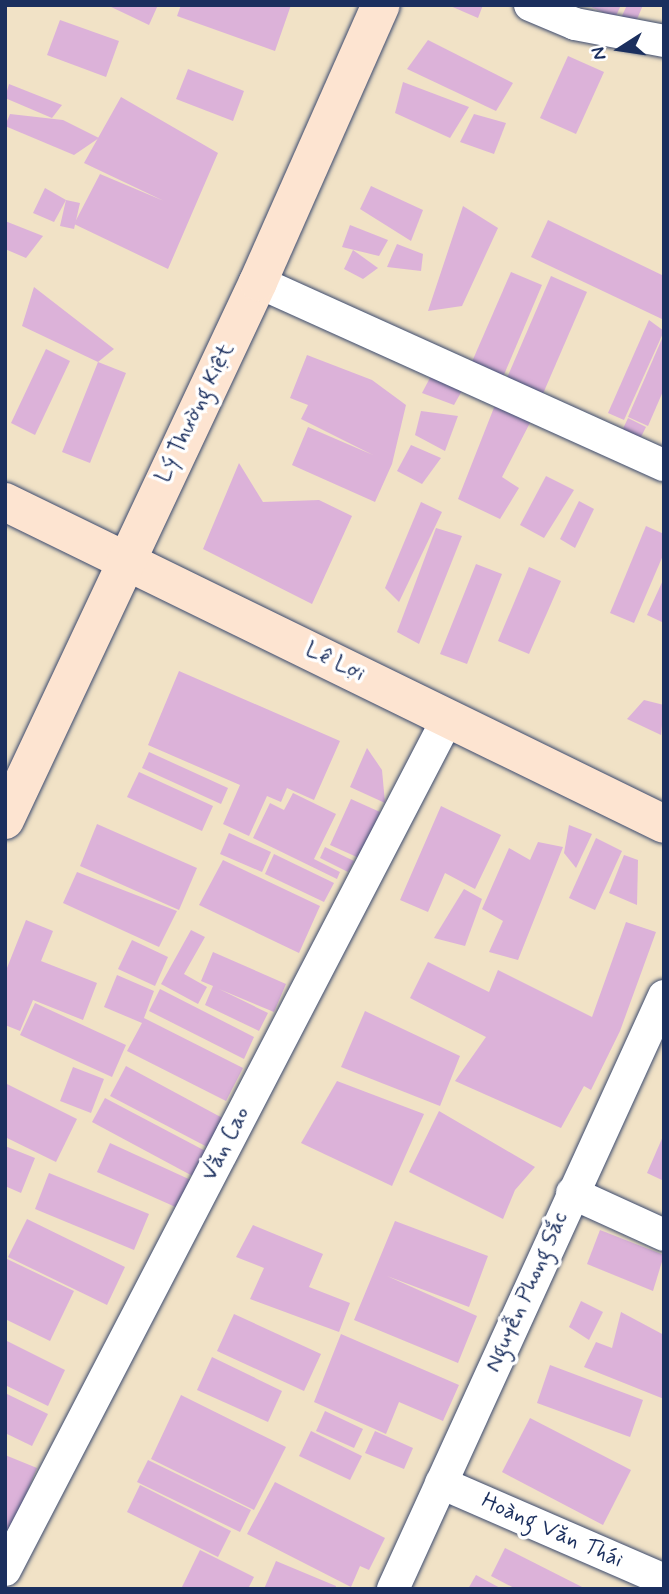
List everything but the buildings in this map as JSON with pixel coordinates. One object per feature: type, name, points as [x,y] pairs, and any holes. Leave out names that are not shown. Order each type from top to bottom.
[{"type":"street","name":"Lý Thường Kiệt","points":[[5,820],[125,558],[258,282],[381,5]]},
{"type":"street","points":[[530,5],[575,24],[664,41]]},
{"type":"street","points":[[258,282],[664,465]]},
{"type":"street","name":"Lê Lợi","points":[[5,502],[125,558],[664,824]]},
{"type":"street","name":"Văn Cao","points":[[5,1570],[448,718]]},
{"type":"street","name":"Nguyễn Phong Sắc","points":[[393,1589],[664,996]]},
{"type":"street","points":[[572,1193],[664,1235]]},
{"type":"street","name":"Hoàng Văn Thái","points":[[441,1483],[664,1580]]}]
